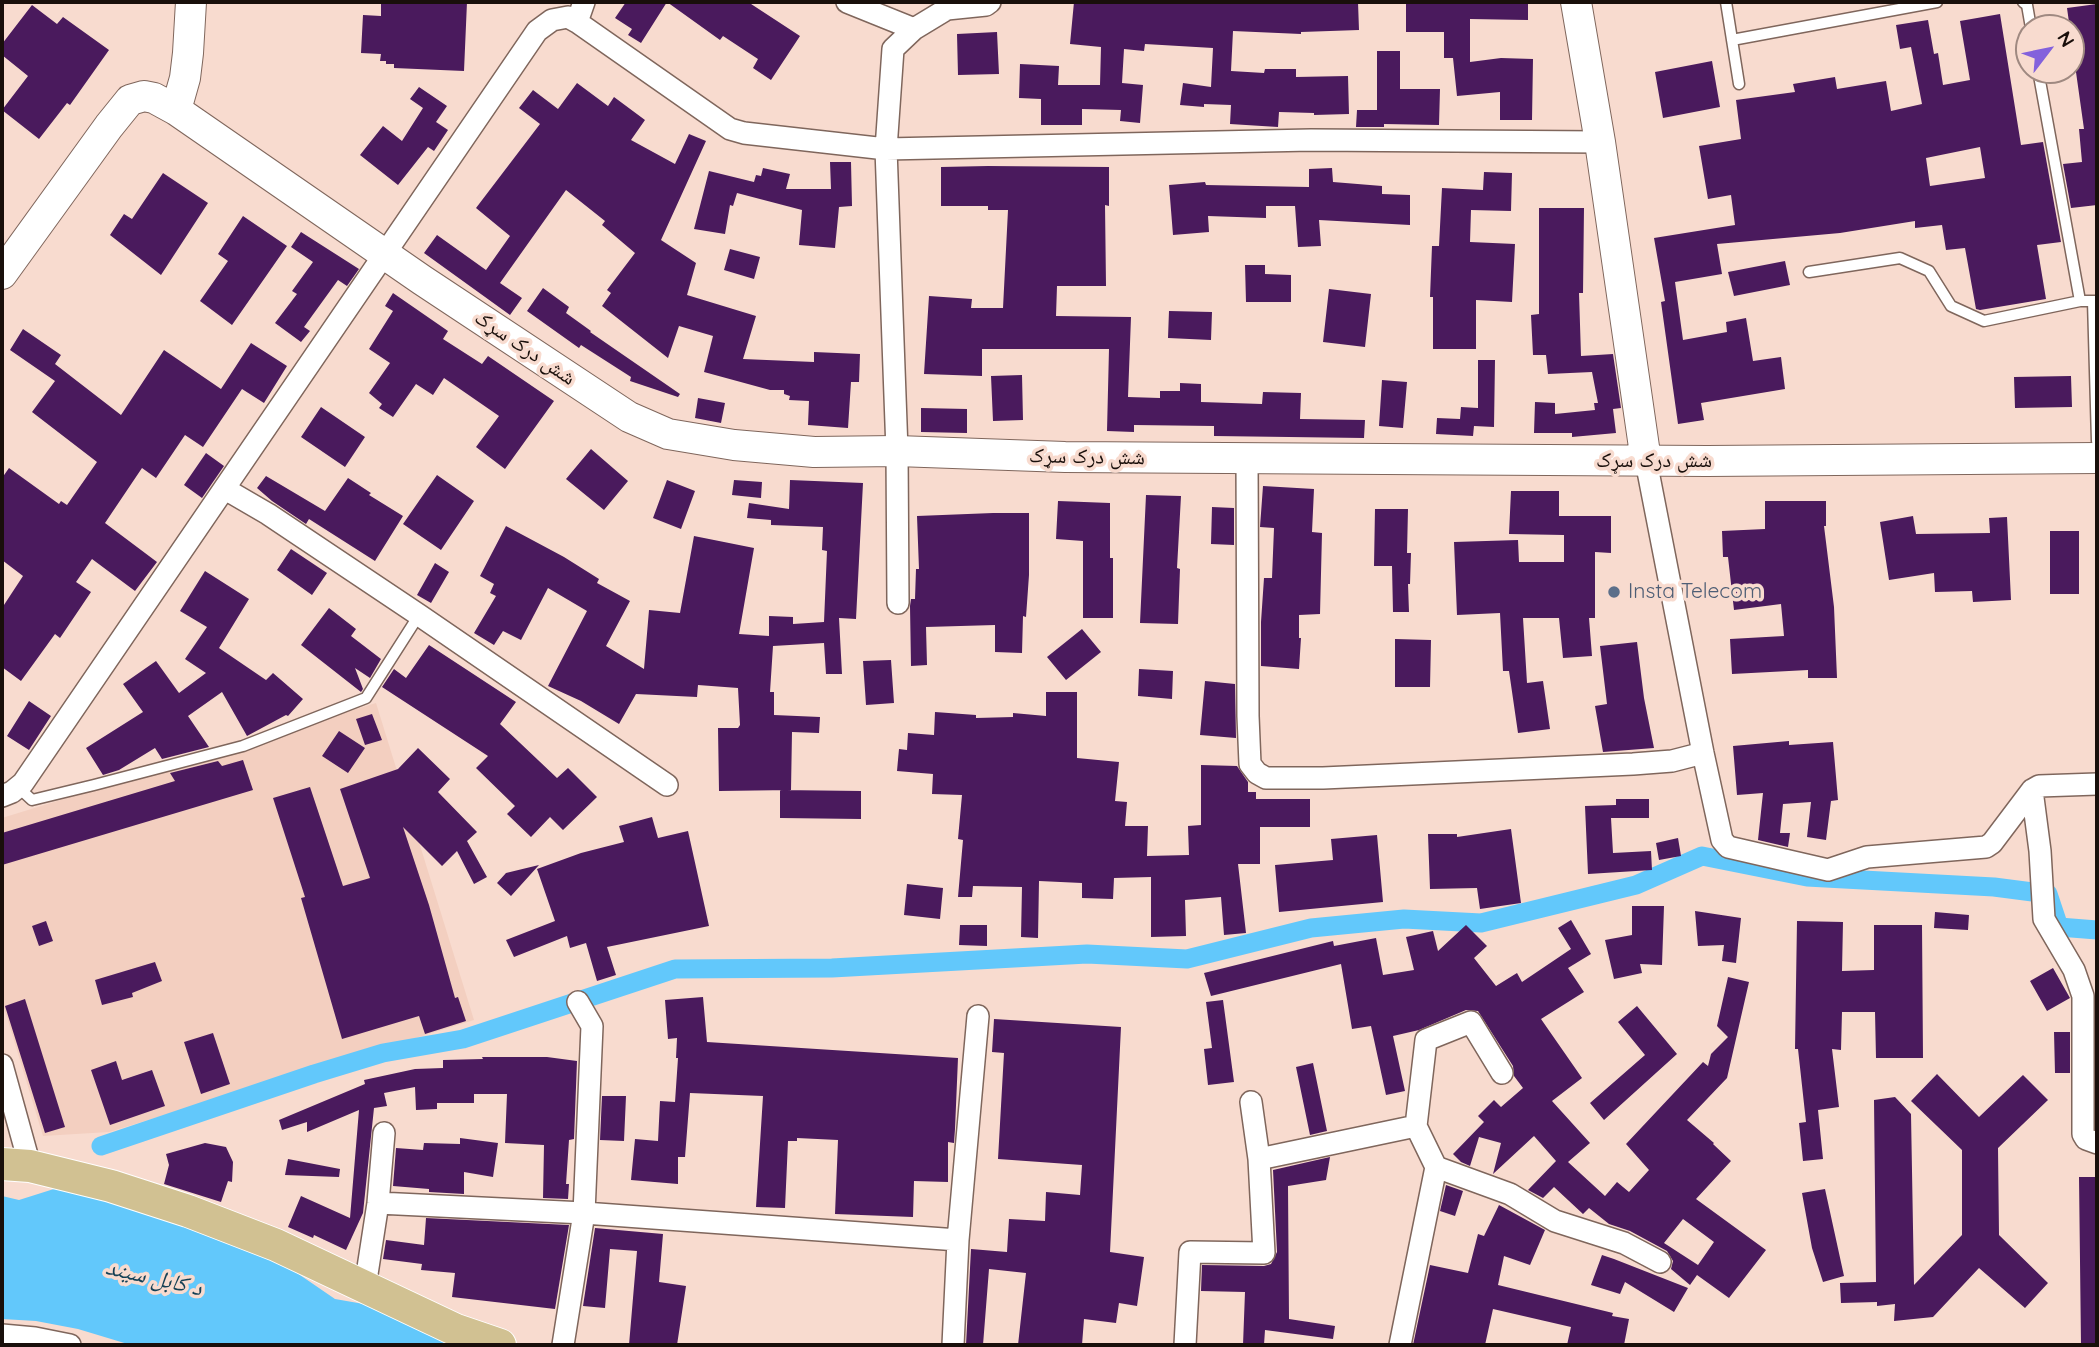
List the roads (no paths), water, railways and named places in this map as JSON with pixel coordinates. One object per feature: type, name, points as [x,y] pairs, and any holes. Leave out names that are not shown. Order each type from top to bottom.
[{"type":"main road","points":[[170,2],[169,37],[185,78]]},
{"type":"main road","points":[[176,110],[185,78],[191,2]]},
{"type":"main road","points":[[1576,2],[1600,142],[1646,461]]},
{"type":"main road","name":"شش درک سړک","points":[[2,274],[130,100],[144,96],[154,98],[176,110],[386,255],[629,417],[668,434],[734,445],[814,452],[897,451],[1065,457],[1646,461],[2097,458]]},
{"type":"main road","points":[[16,1165],[111,1186],[188,1211],[276,1245],[456,1330],[500,1345]]},
{"type":"street","points":[[847,2],[914,29]]},
{"type":"street","points":[[898,603],[897,451],[886,149],[892,49],[914,29],[947,9],[986,5],[990,2]]},
{"type":"street","points":[[10,792],[225,489],[537,31],[552,20],[581,12],[730,129],[744,133],[886,149],[1311,140],[1600,142]]},
{"type":"street","points":[[1247,458],[1248,728],[1250,764],[1256,773],[1266,778],[1323,778],[1633,764],[1672,761],[1703,753]]},
{"type":"street","points":[[1646,461],[1703,753],[1723,843],[1728,847],[1828,870],[1867,857],[1986,847],[1992,843],[2032,790],[2039,786],[2097,784]]},
{"type":"street","points":[[225,489],[268,514],[419,615],[667,785]]},
{"type":"street","points":[[2032,790],[2040,851],[2044,919],[2074,970],[2083,996],[2082,1134],[2086,1139],[2097,1143]]},
{"type":"street","points":[[563,1345],[584,1213],[592,1026],[578,1002]]},
{"type":"street","points":[[953,1345],[958,1240],[978,1016]]},
{"type":"street","points":[[1399,1345],[1436,1167],[1416,1126],[1426,1040],[1471,1022],[1502,1073]]},
{"type":"street","points":[[2,1065],[16,1165]]},
{"type":"street","points":[[1185,1345],[1190,1252],[1264,1254],[1259,1159],[1251,1101]]},
{"type":"street","points":[[1259,1159],[1416,1126]]},
{"type":"street","points":[[365,1287],[384,1133]]},
{"type":"street","points":[[1436,1167],[1510,1194],[1555,1221],[1624,1244],[1660,1262]]},
{"type":"street","points":[[377,1203],[584,1213],[958,1240]]},
{"type":"street","points":[[2,1335],[70,1345]]},
{"type":"lane","points":[[1726,2],[1739,85]]},
{"type":"lane","points":[[1732,40],[1937,2]]},
{"type":"lane","points":[[2041,84],[2080,301]]},
{"type":"lane","points":[[1809,272],[1900,258],[1929,271],[1951,306],[1984,321],[2080,301],[2095,301],[2097,441]]},
{"type":"lane","points":[[10,792],[33,800],[243,746],[366,698],[419,615]]},
{"type":"water","name":"د کابل سيند","points":[[57,1188],[150,1212],[262,1249],[335,1299],[381,1307],[473,1345],[131,1345],[78,1329],[36,1321],[2,1319],[2,1196],[19,1200]]},
{"type":"waterway","points":[[101,1146],[314,1074],[383,1053],[463,1039],[675,969],[832,968],[1087,954],[1187,959],[1311,928],[1404,919],[1481,923],[1636,885],[1702,856],[1807,877],[1994,887],[2048,894],[2059,927],[2097,930]]},
{"type":"place","name":"Insta Telecom","points":[[1614,592]]}]
